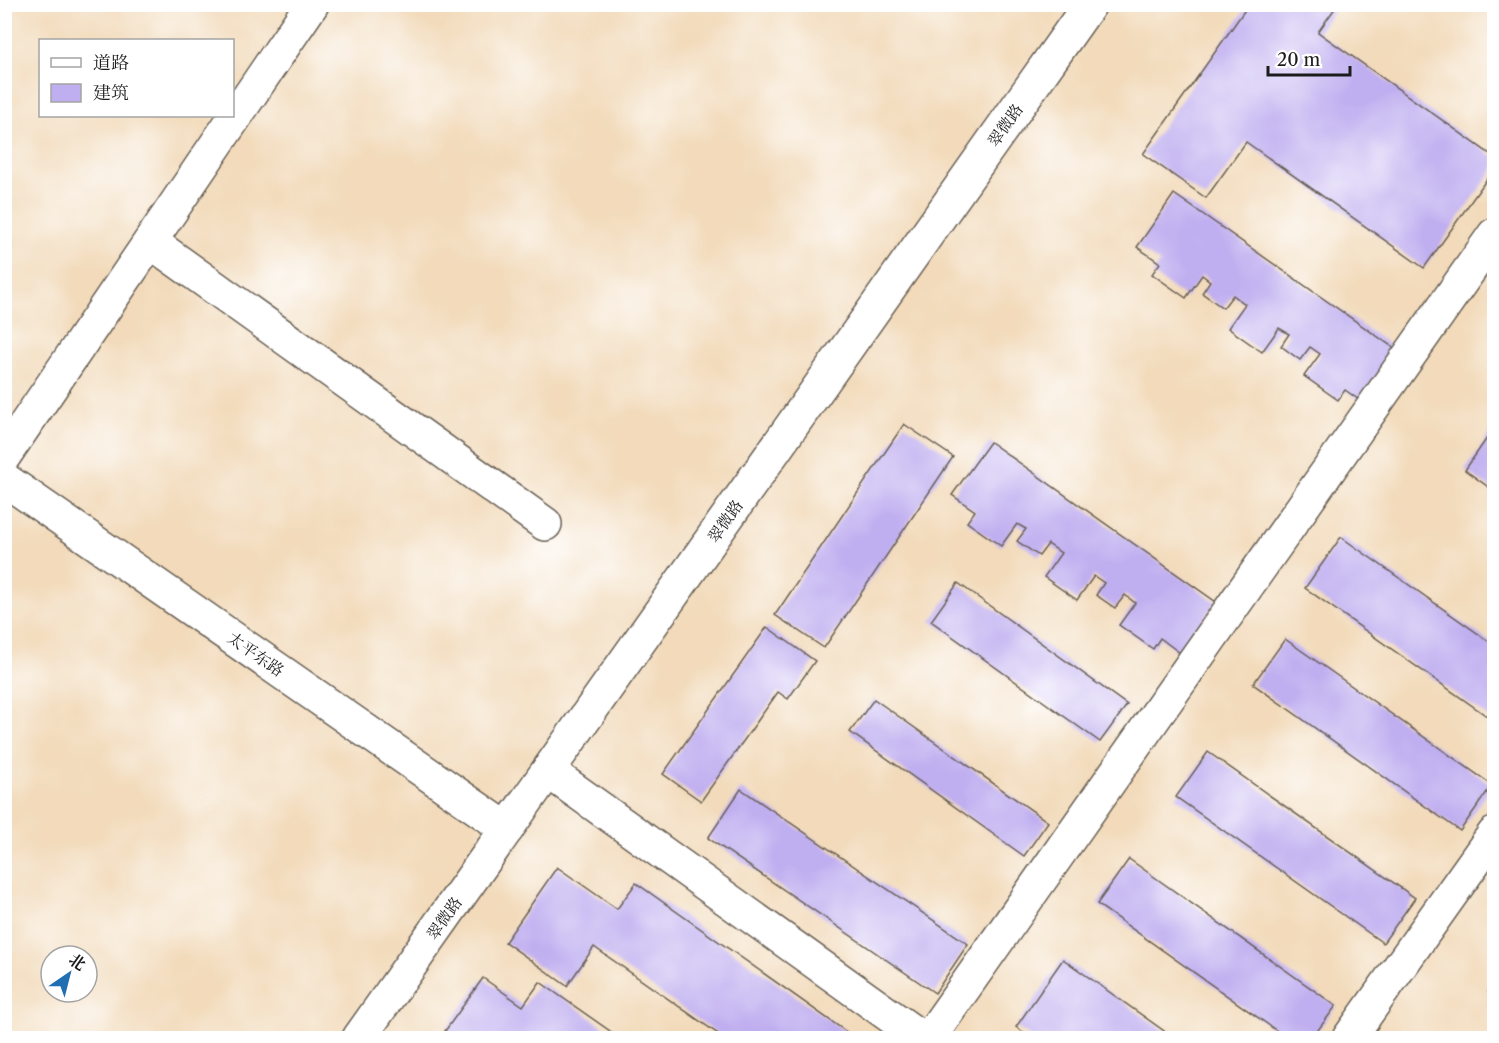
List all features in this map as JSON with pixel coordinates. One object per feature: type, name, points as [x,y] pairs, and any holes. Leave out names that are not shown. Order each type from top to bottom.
[{"type":"street","points":[[4,456],[312,4]]},
{"type":"street","name":"翠微路","points":[[359,1038],[1090,4]]},
{"type":"street","points":[[929,1038],[1494,235]]},
{"type":"street","points":[[151,242],[545,524]]},
{"type":"street","name":"太平东路","points":[[4,479],[507,829]]},
{"type":"street","points":[[548,771],[921,1038]]},
{"type":"street","points":[[1349,1038],[1494,834]]},
{"type":"building","points":[[1249,4],[1338,4],[1318,32],[1494,157],[1494,169],[1424,268],[1246,142],[1206,198],[1143,154]]},
{"type":"building","points":[[1480,4],[1494,4],[1494,15]]},
{"type":"building","points":[[1174,194],[1401,353],[1365,404],[1345,390],[1338,400],[1304,376],[1320,354],[1310,347],[1300,360],[1281,346],[1289,334],[1279,328],[1262,352],[1228,328],[1245,304],[1233,295],[1223,308],[1202,293],[1210,281],[1202,275],[1186,298],[1152,274],[1160,263],[1137,247]]},
{"type":"building","points":[[904,424],[953,457],[824,648],[775,615]]},
{"type":"building","points":[[1494,428],[1494,491],[1465,470]]},
{"type":"building","points":[[990,442],[1216,602],[1180,653],[1160,638],[1153,649],[1119,625],[1135,603],[1125,595],[1115,608],[1096,595],[1104,583],[1094,576],[1077,600],[1044,577],[1061,553],[1048,544],[1039,556],[1017,541],[1026,529],[1017,524],[1001,546],[967,522],[975,511],[952,495]]},
{"type":"building","points":[[1341,537],[1494,645],[1494,721],[1305,588]]},
{"type":"building","points":[[958,583],[1127,705],[1100,742],[931,621]]},
{"type":"building","points":[[767,627],[815,661],[788,699],[778,692],[701,801],[663,774]]},
{"type":"building","points":[[1285,639],[1492,785],[1460,831],[1253,684]]},
{"type":"building","points":[[874,699],[1048,822],[1024,856],[850,732]]},
{"type":"building","points":[[1208,752],[1415,898],[1383,943],[1176,797]]},
{"type":"building","points":[[741,789],[968,944],[935,993],[708,838]]},
{"type":"building","points":[[1129,859],[1336,1006],[1312,1038],[1287,1038],[1097,904]]},
{"type":"building","points":[[557,867],[617,909],[636,883],[855,1038],[724,1038],[594,947],[567,986],[505,942]]},
{"type":"building","points":[[1063,959],[1174,1038],[1032,1038],[1016,1027]]},
{"type":"building","points":[[483,978],[523,1006],[540,982],[620,1038],[440,1038]]},
{"type":"building","points":[[1494,982],[1494,997],[1488,992]]}]
